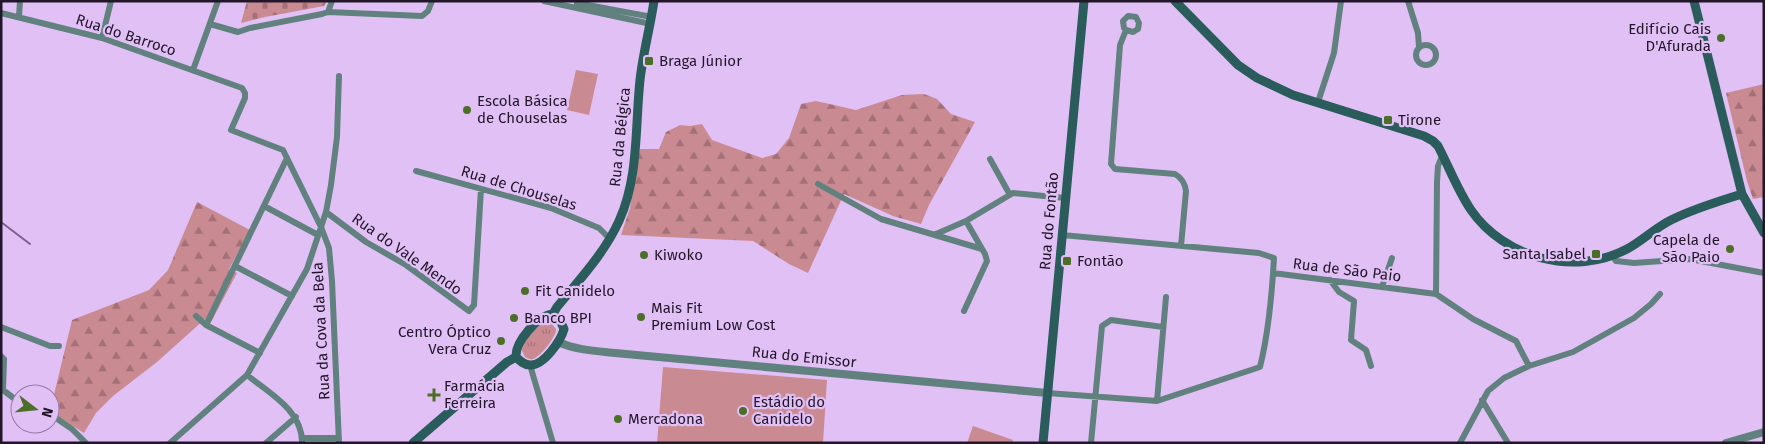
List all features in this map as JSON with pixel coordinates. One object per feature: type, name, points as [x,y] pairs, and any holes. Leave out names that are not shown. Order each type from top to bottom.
[{"type":"main road","name":"Rua da Bélgica","points":[[413,443],[507,362],[516,357],[517,348],[523,338],[544,316],[553,314],[610,239],[620,220],[631,187],[640,77],[654,1]]},
{"type":"main road","name":"Rua do Fontão","points":[[1043,443],[1084,1]]},
{"type":"main road","points":[[1175,1],[1238,65],[1257,78],[1279,89],[1428,138],[1436,143],[1471,210],[1487,229],[1500,240],[1528,255],[1561,262],[1591,261],[1626,250],[1673,219],[1742,194]]},
{"type":"main road","points":[[1694,1],[1742,194],[1764,233]]},
{"type":"main road","points":[[516,357],[522,363],[530,365],[537,364],[543,360],[558,342],[564,329],[560,320],[553,314]]},
{"type":"street","points":[[20,1],[20,17]]},
{"type":"street","points":[[102,38],[111,1]]},
{"type":"street","points":[[193,70],[218,1]]},
{"type":"street","points":[[328,12],[332,1]]},
{"type":"street","points":[[210,24],[238,32],[328,12],[422,16],[428,11],[432,1]]},
{"type":"street","points":[[544,1],[651,20]]},
{"type":"street","points":[[577,1],[651,20]]},
{"type":"street","points":[[1318,102],[1334,53],[1341,1]]},
{"type":"street","points":[[1408,1],[1418,33],[1419,47],[1416,59],[1421,64],[1428,65],[1434,61],[1436,55],[1434,48],[1427,44],[1418,33]]},
{"type":"street","name":"Rua do Barroco","points":[[1,13],[102,38],[185,67]]},
{"type":"street","points":[[1126,30],[1120,45],[1111,164],[1114,169],[1175,174],[1182,178],[1186,191],[1181,246]]},
{"type":"street","points":[[1419,47],[1427,44]]},
{"type":"street","name":"Rua da Cova da Bela","points":[[185,67],[242,88],[245,98],[231,130],[283,150],[321,228],[329,248],[332,281],[339,440]]},
{"type":"street","points":[[170,443],[247,375],[307,270],[326,212],[337,137],[339,76]]},
{"type":"street","points":[[1436,294],[1437,182],[1438,166],[1442,156]]},
{"type":"street","points":[[206,325],[287,158]]},
{"type":"street","points":[[990,159],[1010,195]]},
{"type":"street","name":"Rua de Chouselas","points":[[416,171],[551,208],[599,228],[610,239]]},
{"type":"street","points":[[818,184],[881,219],[982,249]]},
{"type":"street","name":"Rua do Vale Mendo","points":[[326,212],[366,242],[406,265],[468,311],[474,305],[481,189]]},
{"type":"street","points":[[936,234],[966,220],[1013,193],[1065,198]]},
{"type":"street","points":[[264,206],[318,235]]},
{"type":"street","points":[[964,311],[988,262],[966,220]]},
{"type":"street","name":"Rua de São Paio","points":[[1062,235],[1258,253],[1274,258],[1273,273],[1436,294],[1473,319],[1516,341],[1529,366]]},
{"type":"street","points":[[1612,255],[1616,261],[1634,263],[1690,259],[1764,273]]},
{"type":"street","points":[[1382,287],[1392,258]]},
{"type":"street","points":[[235,266],[292,296]]},
{"type":"street","points":[[1047,393],[1157,401],[1260,367],[1273,273]]},
{"type":"street","points":[[1330,280],[1339,292],[1354,301],[1351,340],[1366,350],[1372,366]]},
{"type":"street","points":[[1460,443],[1488,391],[1504,378],[1529,366],[1573,352],[1634,318],[1660,294]]},
{"type":"street","points":[[1157,401],[1166,298]]},
{"type":"street","points":[[196,316],[206,325],[260,353]]},
{"type":"street","points":[[1091,443],[1102,326],[1111,320],[1163,326]]},
{"type":"street","points":[[1,327],[50,346],[60,346]]},
{"type":"street","name":"Rua do Emissor","points":[[558,342],[566,346],[615,353],[1047,393]]},
{"type":"street","points":[[1,356],[4,359],[2,390]]},
{"type":"street","points":[[530,365],[553,443]]},
{"type":"street","points":[[247,375],[289,409],[296,417],[302,440],[339,440]]},
{"type":"street","points":[[1482,400],[1508,443]]},
{"type":"street","points":[[266,443],[296,417]]},
{"type":"street","points":[[60,421],[72,429],[86,443]]},
{"type":"street","points":[[1726,443],[1764,432]]},
{"type":"green space","points":[[247,1],[327,1],[324,6],[241,23]]},
{"type":"green space","points":[[576,70],[598,74],[589,115],[567,110]]},
{"type":"green space","points":[[1764,84],[1764,197],[1753,199],[1726,93]]},
{"type":"green space","points":[[924,94],[937,99],[951,114],[975,122],[929,205],[921,224],[893,216],[844,194],[808,273],[789,264],[753,241],[621,235],[630,208],[640,149],[659,149],[666,132],[680,125],[702,124],[712,140],[762,158],[776,154],[789,138],[801,104],[816,101],[856,110],[902,95]]},
{"type":"green space","points":[[197,202],[250,230],[229,269],[237,273],[210,324],[205,319],[157,362],[113,396],[96,413],[84,433],[60,417],[60,384],[57,384],[72,320],[149,290],[168,270]]},
{"type":"green space","points":[[548,322],[556,329],[551,341],[533,359],[525,357],[522,351],[525,342],[536,329]]},
{"type":"green space","name":"Estádio do Canidelo","points":[[663,367],[827,380],[823,443],[657,443]]},
{"type":"green space","points":[[973,426],[1013,440],[1012,443],[967,443]]},
{"type":"waterway","points":[[1,222],[30,244]]},
{"type":"place","name":"Edifício Cais D'Afurada","points":[[1721,38]]},
{"type":"place","name":"Braga Júnior","points":[[649,61]]},
{"type":"place","name":"Escola Básica de Chouselas","points":[[467,110]]},
{"type":"place","name":"Tirone","points":[[1388,120]]},
{"type":"place","name":"Capela de São Paio","points":[[1730,249]]},
{"type":"place","name":"Santa Isabel","points":[[1596,254]]},
{"type":"place","name":"Kiwoko","points":[[644,255]]},
{"type":"place","name":"Fontão","points":[[1067,261]]},
{"type":"place","name":"Fit Canidelo","points":[[525,291]]},
{"type":"place","name":"Mais Fit Premium Low Cost","points":[[641,317]]},
{"type":"place","name":"Banco BPI","points":[[514,318]]},
{"type":"place","name":"Centro Óptico Vera Cruz","points":[[501,341]]},
{"type":"place","name":"Farmácia Ferreira","points":[[434,395]]},
{"type":"place","name":"Estádio do Canidelo","points":[[743,411]]},
{"type":"place","name":"Mercadona","points":[[618,419]]}]
